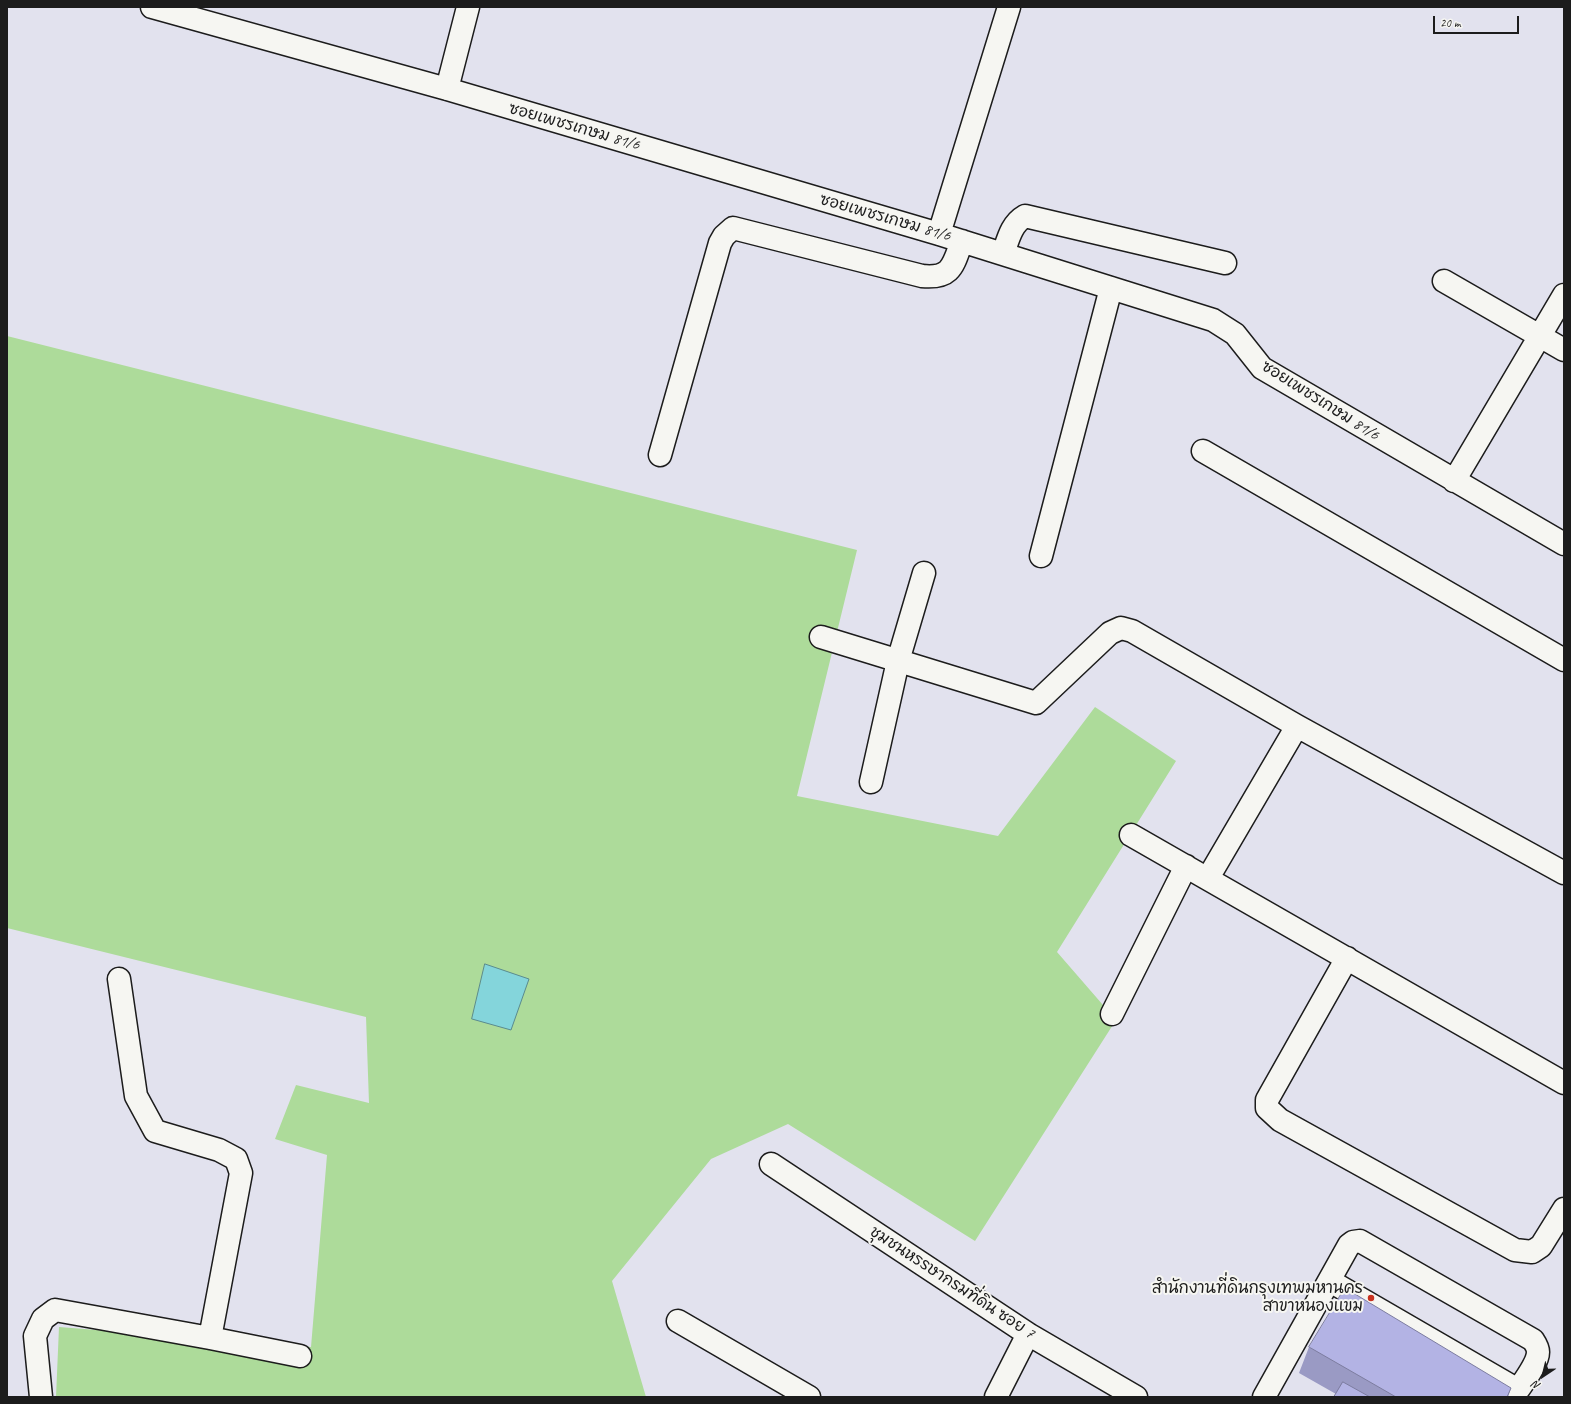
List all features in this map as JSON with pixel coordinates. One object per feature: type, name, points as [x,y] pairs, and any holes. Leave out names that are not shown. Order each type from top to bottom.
[{"type":"street","name":"ซอยเพชรเกษม 81/6","points":[[152,7],[447,89],[939,234],[1213,320],[1235,334],[1262,368],[1564,544]]},
{"type":"street","points":[[447,89],[468,7]]},
{"type":"street","points":[[939,234],[1009,7]]},
{"type":"street","points":[[1003,254],[1012,229],[1020,219],[1025,216],[1225,263]]},
{"type":"street","points":[[660,455],[720,242],[733,228],[931,277],[942,276],[952,266],[962,241]]},
{"type":"street","points":[[1444,281],[1564,350]]},
{"type":"street","points":[[1041,556],[1112,288]]},
{"type":"street","points":[[1454,481],[1564,295]]},
{"type":"street","points":[[1203,451],[1564,660]]},
{"type":"street","points":[[871,782],[898,661],[924,573]]},
{"type":"street","points":[[821,637],[1036,703],[1110,633],[1121,628],[1132,631],[1297,726],[1564,873]]},
{"type":"street","points":[[1208,878],[1297,726]]},
{"type":"street","points":[[1131,835],[1564,1082]]},
{"type":"street","points":[[1112,1014],[1186,866]]},
{"type":"street","points":[[1346,958],[1267,1100],[1267,1108],[1280,1120],[1515,1250],[1532,1252],[1541,1246],[1564,1209]]},
{"type":"street","points":[[119,979],[136,1096],[155,1131],[219,1150],[236,1158],[241,1173],[210,1338]]},
{"type":"street","name":"ชุมชนหรรษากรมที่ดิน ซอย 7","points":[[771,1164],[1028,1334],[1128,1395]]},
{"type":"street","points":[[1264,1397],[1349,1245],[1353,1242],[1360,1241],[1533,1340],[1536,1344],[1538,1352],[1533,1365],[1516,1394],[1330,1281]]},
{"type":"street","points":[[41,1397],[35,1336],[43,1319],[55,1310],[300,1356]]},
{"type":"street","points":[[678,1321],[809,1397]]},
{"type":"street","points":[[996,1397],[1028,1334]]},
{"type":"green space","points":[[7,336],[857,550],[797,796],[998,836],[1095,707],[1176,761],[1057,952],[1116,1020],[975,1241],[788,1124],[711,1159],[612,1281],[646,1397],[56,1397],[59,1327],[311,1347],[327,1155],[275,1139],[296,1085],[369,1103],[366,1017],[7,928]]},
{"type":"water","points":[[485,964],[529,979],[511,1030],[472,1019]]},
{"type":"building","points":[[1345,1288],[1511,1388],[1507,1397],[1396,1397],[1309,1347]]},
{"type":"building","points":[[1343,1382],[1370,1397],[1334,1397]]},
{"type":"place","name":"สำนักงานที่ดินกรุงเทพมหานคร สาขาหนองแขม","points":[[1371,1298]]}]
